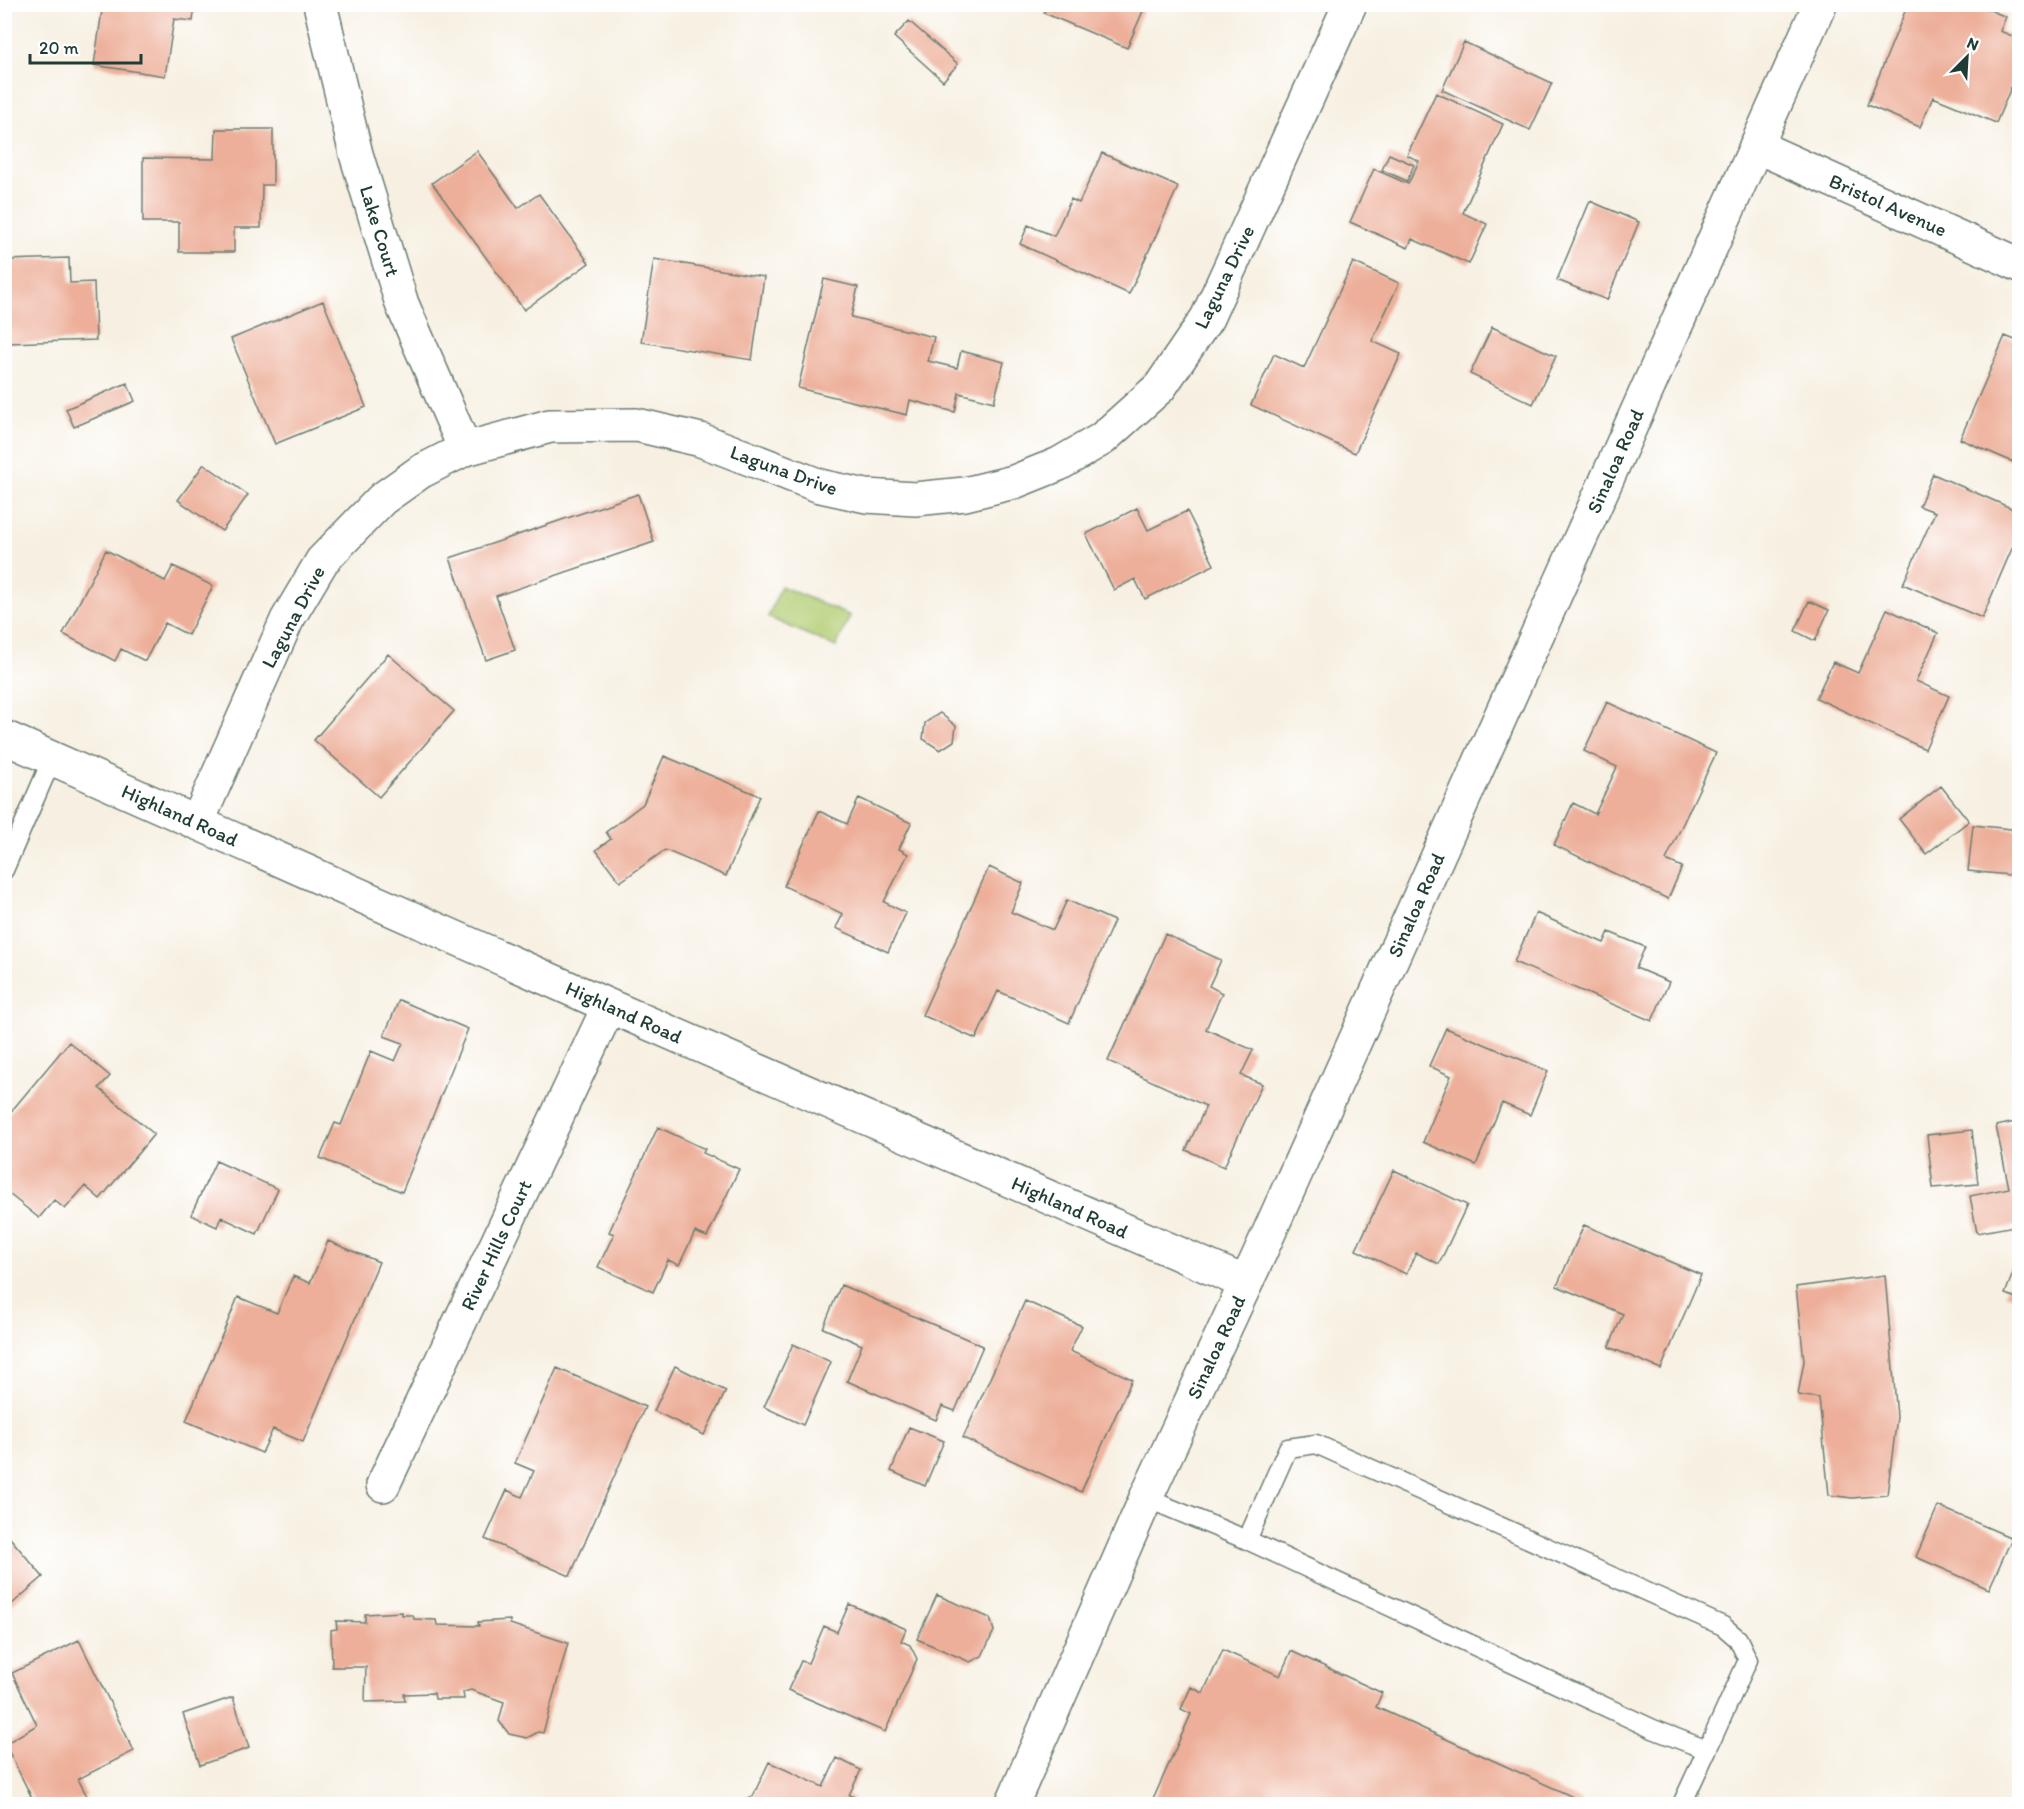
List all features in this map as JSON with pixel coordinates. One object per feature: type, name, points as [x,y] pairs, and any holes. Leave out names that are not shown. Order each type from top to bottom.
[{"type":"street","name":"Lake Court","points":[[320,4],[356,154],[402,304],[465,449]]},
{"type":"street","name":"Laguna Drive","points":[[197,823],[287,620],[322,561],[382,499],[420,472],[465,449],[550,426],[638,425],[701,440],[820,486],[866,496],[915,499],[965,494],[1014,482],[1059,464],[1102,439],[1160,387],[1207,318],[1350,4]]},
{"type":"street","name":"Sinaloa Road","points":[[1012,1804],[1146,1498],[1246,1283],[1820,4]]},
{"type":"street","name":"Bristol Avenue","points":[[1756,146],[2019,265]]},
{"type":"street","name":"Highland Road","points":[[4,737],[609,1006],[1246,1283]]},
{"type":"street","name":"River Hills Court","points":[[383,1485],[609,1006]]},
{"type":"lane","points":[[4,870],[52,759]]},
{"type":"lane","points":[[1247,1540],[1288,1448],[1316,1444],[1723,1626],[1738,1639],[1748,1660],[1682,1804]]},
{"type":"lane","points":[[1146,1498],[1247,1540],[1653,1729],[1707,1750]]},
{"type":"green space","points":[[781,586],[850,616],[836,647],[768,617]]},
{"type":"building","points":[[103,4],[195,4],[193,21],[174,19],[165,76],[94,65]]},
{"type":"building","points":[[1047,4],[1146,4],[1127,48],[1044,13]]},
{"type":"building","points":[[1908,4],[1976,4],[2006,17],[2000,31],[2020,39],[2020,66],[1996,123],[1933,97],[1920,127],[1867,105]]},
{"type":"building","points":[[909,21],[958,64],[943,81],[894,37]]},
{"type":"building","points":[[1464,42],[1552,83],[1530,130],[1442,90]]},
{"type":"building","points":[[1436,93],[1503,124],[1463,213],[1487,224],[1469,264],[1412,239],[1408,248],[1350,222],[1374,169],[1408,184],[1419,161],[1407,155]]},
{"type":"building","points":[[216,129],[273,129],[273,185],[262,185],[261,228],[234,228],[234,252],[179,252],[179,222],[143,222],[143,158],[215,159]]},
{"type":"building","points":[[477,151],[518,208],[539,194],[589,263],[524,310],[432,183]]},
{"type":"building","points":[[1102,153],[1178,187],[1129,294],[1020,244],[1028,225],[1054,236],[1071,199],[1079,203]]},
{"type":"building","points":[[1389,154],[1414,165],[1407,181],[1382,170]]},
{"type":"building","points":[[1590,201],[1639,222],[1607,300],[1557,280]]},
{"type":"building","points":[[69,258],[70,283],[94,282],[96,340],[8,343],[5,260]]},
{"type":"building","points":[[654,259],[764,277],[752,360],[641,342]]},
{"type":"building","points":[[1353,262],[1399,283],[1372,341],[1401,354],[1355,453],[1251,405],[1274,354],[1304,368]]},
{"type":"building","points":[[824,279],[858,287],[851,317],[934,337],[928,361],[957,368],[961,351],[1004,362],[994,402],[959,393],[955,412],[910,400],[907,415],[798,388]]},
{"type":"building","points":[[323,301],[366,407],[275,444],[231,339]]},
{"type":"building","points":[[1492,327],[1556,356],[1533,404],[1470,374]]},
{"type":"building","points":[[2005,336],[2020,342],[2020,465],[1960,439]]},
{"type":"building","points":[[127,383],[135,401],[74,427],[66,409]]},
{"type":"building","points":[[204,464],[248,495],[222,531],[178,500]]},
{"type":"building","points":[[1933,474],[2020,512],[2020,530],[1982,618],[1903,584],[1935,512],[1919,506]]},
{"type":"building","points":[[638,494],[654,542],[496,596],[515,650],[486,660],[450,558]]},
{"type":"building","points":[[1137,508],[1148,530],[1187,511],[1214,565],[1145,599],[1135,579],[1114,590],[1086,534]]},
{"type":"building","points":[[106,550],[165,581],[173,566],[213,586],[188,635],[165,623],[145,661],[121,649],[115,661],[63,634]]},
{"type":"building","points":[[1809,601],[1829,610],[1815,641],[1795,631]]},
{"type":"building","points":[[1887,609],[1938,633],[1916,681],[1949,696],[1925,749],[1816,698],[1833,662],[1858,673]]},
{"type":"building","points":[[388,654],[454,711],[379,797],[314,740]]},
{"type":"building","points":[[1607,702],[1716,753],[1666,860],[1682,867],[1668,899],[1554,845],[1573,803],[1595,814],[1617,767],[1584,751]]},
{"type":"building","points":[[940,713],[956,726],[954,741],[940,750],[923,739],[925,723]]},
{"type":"building","points":[[664,756],[760,796],[726,876],[665,850],[620,882],[596,850],[611,839],[606,832],[643,804]]},
{"type":"building","points":[[1941,786],[1969,821],[1926,854],[1899,819]]},
{"type":"building","points":[[859,798],[911,823],[899,849],[908,854],[884,902],[906,913],[888,952],[836,928],[843,914],[784,886],[819,811],[847,824]]},
{"type":"building","points":[[1973,825],[2020,830],[2020,876],[1968,871]]},
{"type":"building","points":[[989,867],[1023,883],[1011,912],[1053,930],[1067,900],[1114,921],[1069,1023],[998,991],[976,1039],[922,1015]]},
{"type":"building","points":[[1536,913],[1604,943],[1609,932],[1645,947],[1636,968],[1669,982],[1652,1021],[1514,962]]},
{"type":"building","points":[[1165,934],[1221,960],[1209,986],[1222,993],[1206,1029],[1253,1050],[1241,1075],[1262,1084],[1224,1167],[1186,1150],[1206,1106],[1108,1061]]},
{"type":"building","points":[[399,1000],[468,1029],[402,1192],[320,1158],[335,1123],[341,1125],[371,1051],[395,1061],[403,1043],[384,1036]]},
{"type":"building","points":[[1446,1028],[1548,1071],[1530,1115],[1502,1103],[1476,1165],[1423,1142],[1451,1076],[1429,1066]]},
{"type":"building","points":[[69,1042],[110,1076],[99,1088],[154,1134],[100,1199],[85,1186],[65,1209],[54,1200],[39,1218],[4,1190],[4,1110],[9,1114]]},
{"type":"building","points":[[2020,1121],[2020,1225],[1977,1233],[1970,1196],[2009,1188],[1996,1126]]},
{"type":"building","points":[[658,1127],[705,1149],[703,1153],[739,1169],[707,1237],[695,1232],[679,1265],[668,1260],[653,1292],[598,1267],[614,1234],[609,1232]]},
{"type":"building","points":[[1972,1130],[1978,1184],[1933,1188],[1927,1135]]},
{"type":"building","points":[[216,1161],[278,1189],[257,1234],[221,1217],[217,1227],[191,1215]]},
{"type":"building","points":[[1394,1170],[1467,1205],[1439,1264],[1416,1253],[1406,1274],[1356,1250]]},
{"type":"building","points":[[1584,1225],[1701,1275],[1661,1369],[1609,1347],[1623,1314],[1557,1286]]},
{"type":"building","points":[[328,1241],[379,1262],[303,1442],[273,1429],[262,1453],[186,1421],[238,1297],[277,1313],[293,1276],[310,1283]]},
{"type":"building","points":[[2020,1257],[2020,1299],[2005,1294]]},
{"type":"building","points":[[1885,1275],[1897,1417],[1887,1495],[1852,1498],[1829,1495],[1819,1398],[1798,1395],[1804,1361],[1796,1287]]},
{"type":"building","points":[[841,1285],[983,1346],[955,1411],[942,1406],[936,1420],[847,1381],[862,1345],[823,1328]]},
{"type":"building","points":[[1025,1301],[1082,1326],[1070,1351],[1132,1379],[1081,1492],[963,1438]]},
{"type":"building","points":[[793,1344],[831,1362],[803,1425],[764,1407]]},
{"type":"building","points":[[675,1366],[726,1391],[704,1435],[654,1411]]},
{"type":"building","points":[[557,1368],[645,1407],[570,1576],[485,1539],[507,1490],[522,1497],[534,1471],[515,1463]]},
{"type":"building","points":[[909,1427],[944,1441],[925,1486],[891,1471]]},
{"type":"building","points":[[1938,1506],[2012,1538],[1989,1589],[1916,1557]]},
{"type":"building","points":[[5,1532],[43,1577],[5,1610]]},
{"type":"building","points":[[937,1595],[990,1618],[994,1631],[982,1656],[970,1662],[917,1639]]},
{"type":"building","points":[[849,1604],[906,1629],[901,1641],[910,1645],[917,1659],[885,1732],[788,1690],[801,1661],[808,1663],[824,1626],[837,1632]]},
{"type":"building","points":[[402,1612],[402,1615],[413,1615],[414,1619],[436,1620],[437,1625],[479,1626],[478,1622],[510,1620],[510,1624],[568,1643],[543,1733],[538,1732],[527,1738],[509,1734],[499,1721],[504,1702],[471,1690],[463,1692],[464,1699],[435,1699],[434,1693],[404,1694],[405,1701],[365,1702],[366,1667],[332,1667],[331,1630],[337,1629],[336,1621],[365,1622],[365,1614]]},
{"type":"building","points":[[79,1640],[134,1751],[78,1779],[87,1796],[69,1804],[35,1804],[5,1744],[37,1725],[12,1673]]},
{"type":"building","points":[[1223,1650],[1280,1676],[1291,1651],[1382,1693],[1376,1707],[1582,1801],[1580,1804],[1151,1804],[1191,1714],[1181,1709],[1191,1687],[1203,1693]]},
{"type":"building","points":[[233,1697],[249,1748],[200,1765],[183,1714]]},
{"type":"building","points":[[837,1758],[861,1770],[849,1795],[854,1797],[850,1804],[740,1804],[742,1800],[753,1796],[769,1762],[823,1787]]}]
